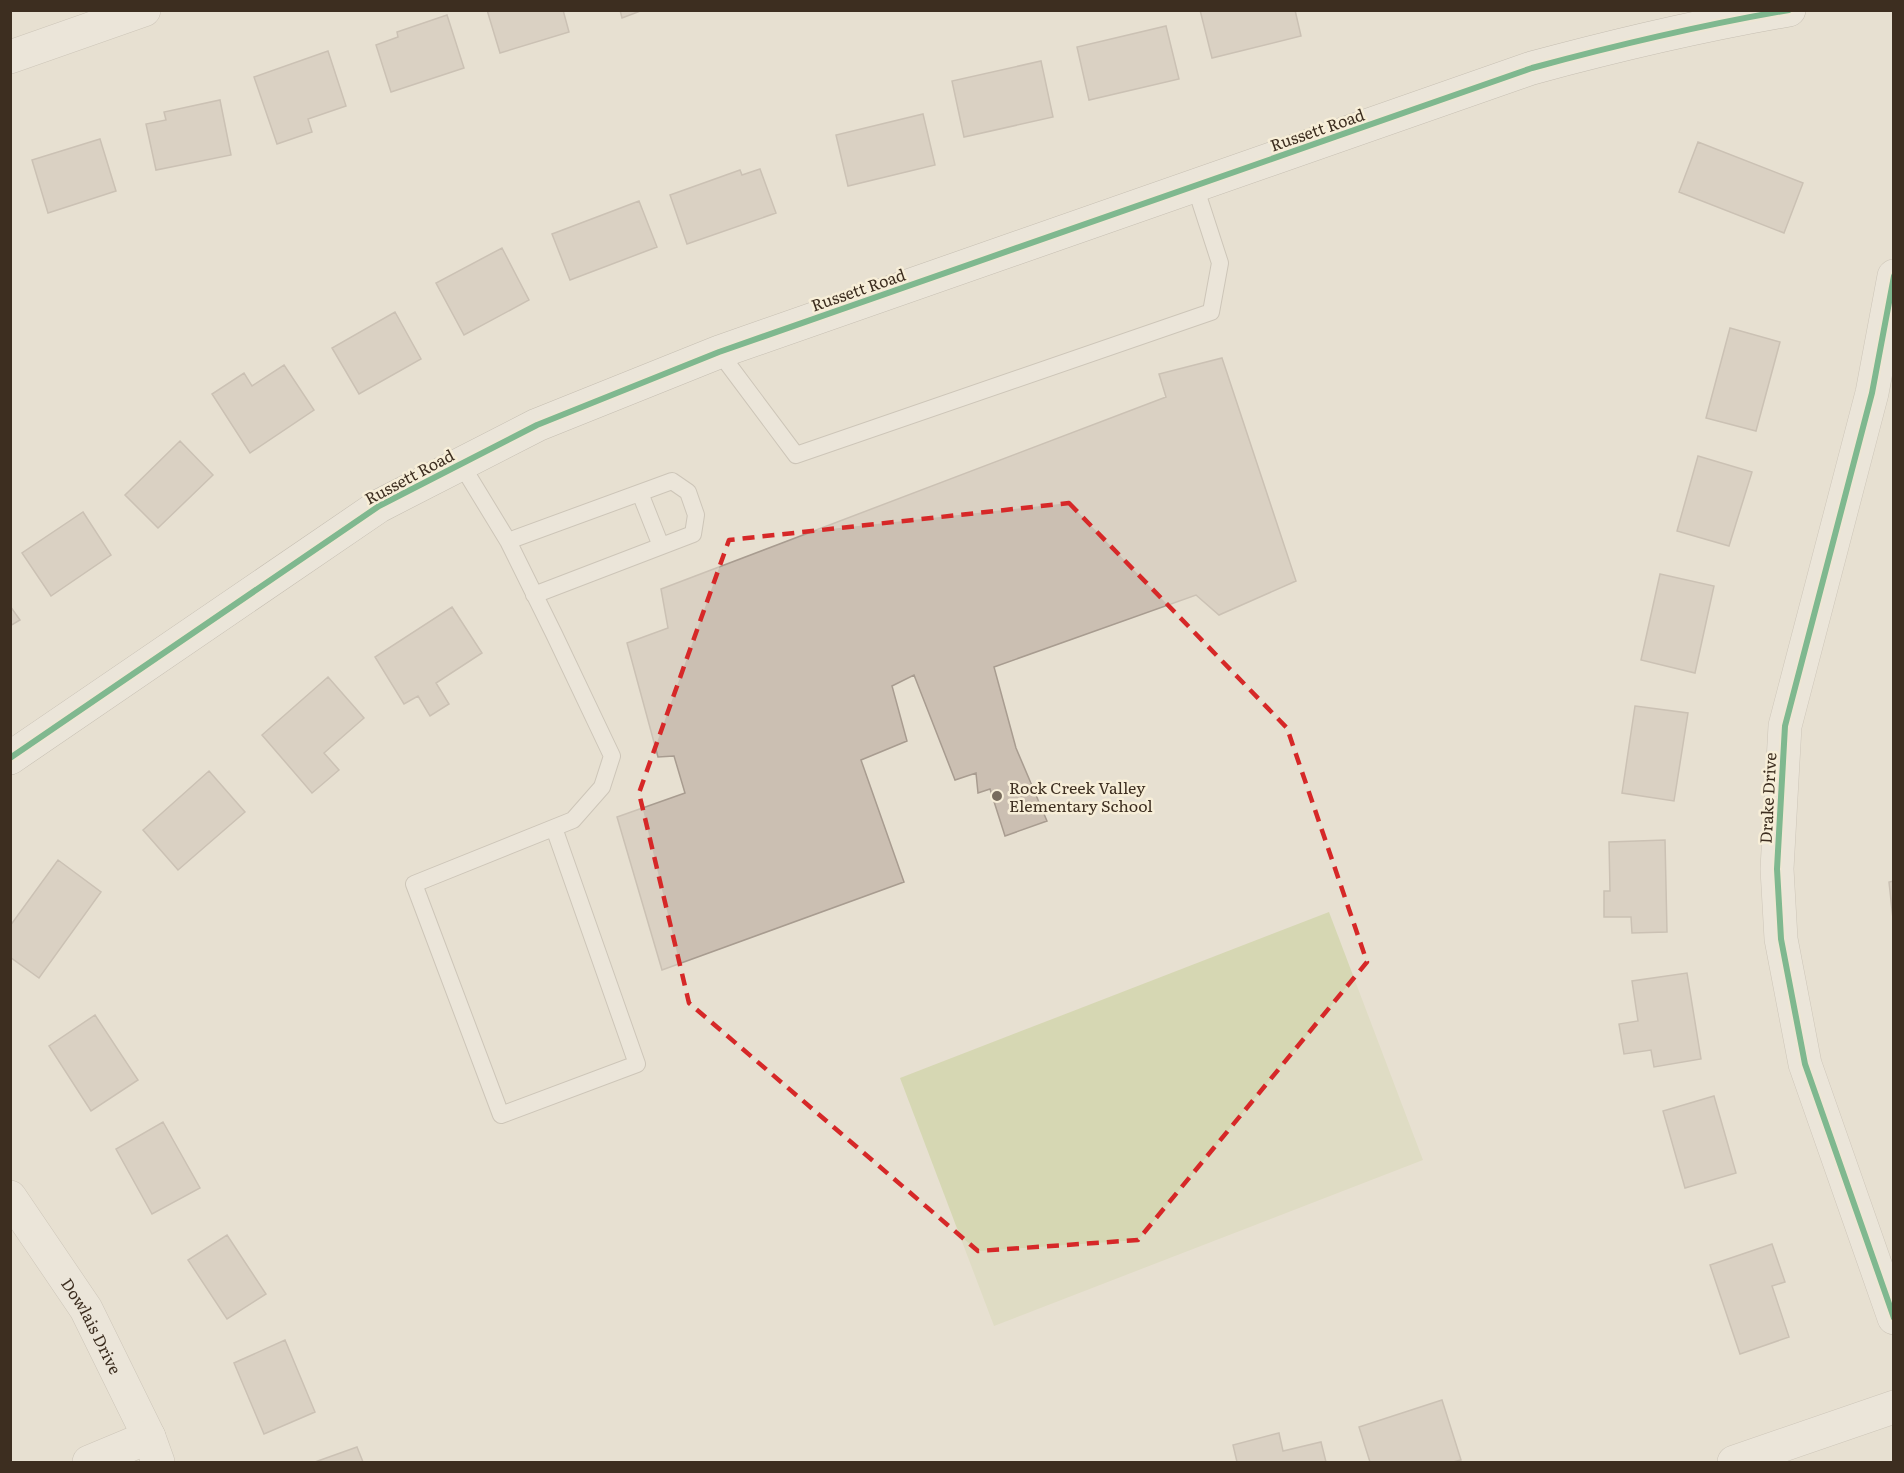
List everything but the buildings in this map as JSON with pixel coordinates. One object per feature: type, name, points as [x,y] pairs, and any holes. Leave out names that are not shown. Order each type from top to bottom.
[{"type":"street","points":[[10,57],[144,10]]},
{"type":"street","name":"Russett Road","points":[[10,758],[379,506],[537,425],[719,351],[1532,68],[1637,40],[1789,10]]},
{"type":"street","name":"Drake Drive","points":[[1893,276],[1883,395],[1785,726],[1777,869],[1780,939],[1805,1064],[1893,1318]]},
{"type":"street","name":"Dowlais Drive","points":[[10,1197],[86,1309],[154,1450]]},
{"type":"street","points":[[1734,1462],[1893,1407]]},
{"type":"street","points":[[89,1462],[154,1450]]},
{"type":"lane","points":[[719,351],[796,456],[1210,312],[1220,263],[1195,186]]},
{"type":"lane","points":[[460,464],[508,541],[612,756],[602,787],[573,820],[414,884],[501,1115],[637,1064],[554,828]]},
{"type":"lane","points":[[508,541],[672,481],[688,492],[696,515],[693,534],[534,595]]},
{"type":"lane","points":[[640,492],[662,546]]},
{"type":"highlighted area","points":[[1069,503],[1287,728],[1367,962],[1138,1240],[978,1251],[689,1003],[639,793],[729,540]]},
{"type":"green space","points":[[1329,912],[1423,1160],[994,1326],[900,1078]]},
{"type":"cycle path","points":[[10,758],[379,506],[537,425],[719,352],[1532,68],[1660,36],[1789,10]]},
{"type":"cycle path","points":[[1894,276],[1872,393],[1785,726],[1777,869],[1781,939],[1805,1064],[1894,1318]]},
{"type":"place","name":"Rock Creek Valley Elementary School","points":[[997,796]]}]
